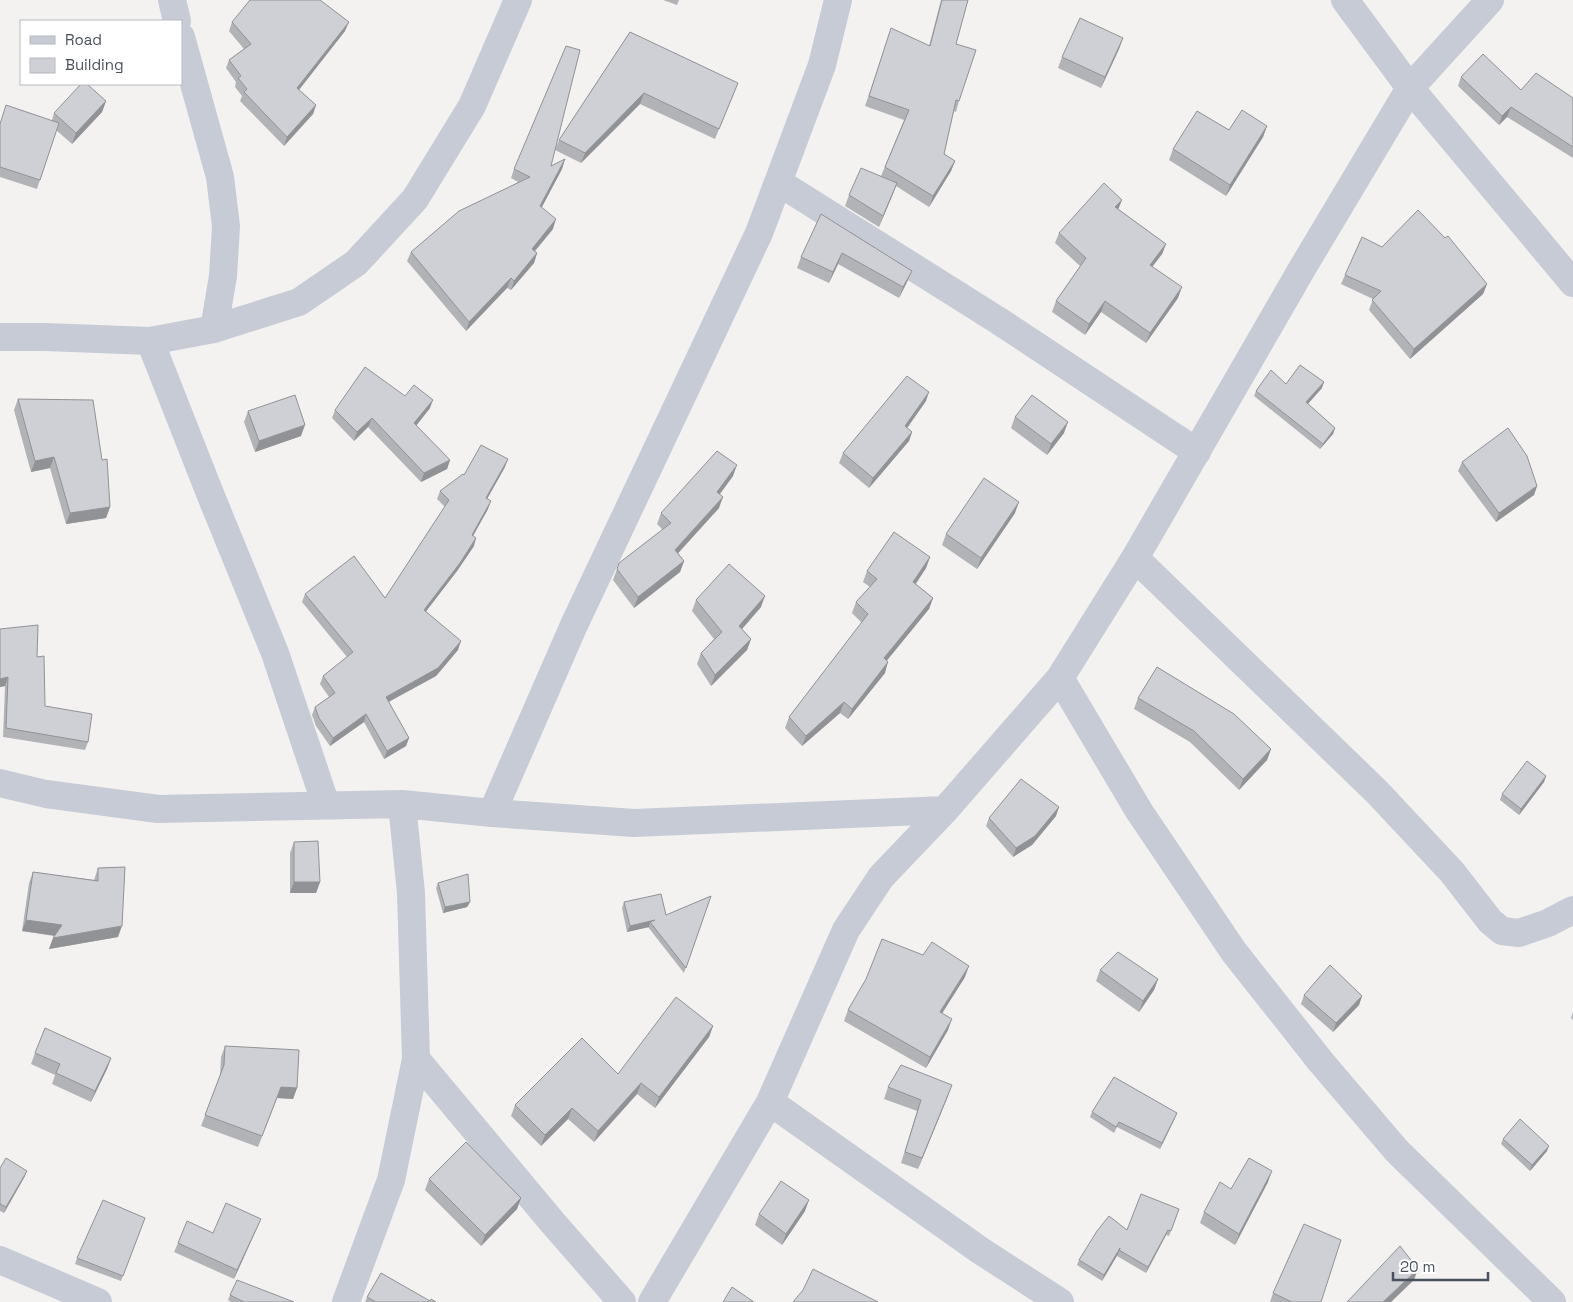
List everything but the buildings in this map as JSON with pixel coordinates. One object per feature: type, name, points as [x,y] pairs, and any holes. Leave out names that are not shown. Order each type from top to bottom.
[{"type":"street","points":[[172,0],[177,20]]},
{"type":"street","points":[[0,337],[150,341],[214,329],[299,302],[356,263],[416,199],[472,106],[518,0]]},
{"type":"street","points":[[492,814],[574,625],[758,233],[822,65],[838,0]]},
{"type":"street","points":[[1346,0],[1410,88],[1573,282]]},
{"type":"street","points":[[652,1302],[770,1102],[846,930],[881,877],[945,810],[1060,678],[1135,558],[1303,267],[1410,88],[1490,0]]},
{"type":"street","points":[[182,41],[220,176],[226,226],[222,276],[214,329]]},
{"type":"street","points":[[778,182],[999,321],[1197,452]]},
{"type":"street","points":[[150,341],[275,653],[326,805]]},
{"type":"street","points":[[1135,558],[1377,792],[1452,872],[1490,921],[1502,931],[1520,933],[1548,923],[1573,910]]},
{"type":"street","points":[[1060,678],[1139,811],[1234,952],[1321,1062],[1397,1151],[1552,1302]]},
{"type":"street","points":[[0,783],[46,794],[158,809],[402,804],[492,814],[634,823],[945,810]]},
{"type":"street","points":[[346,1302],[392,1180],[416,1059],[411,893],[402,804]]},
{"type":"street","points":[[416,1059],[553,1223],[622,1302]]},
{"type":"street","points":[[770,1102],[981,1251],[1060,1302]]},
{"type":"street","points":[[0,1260],[98,1302]]}]
